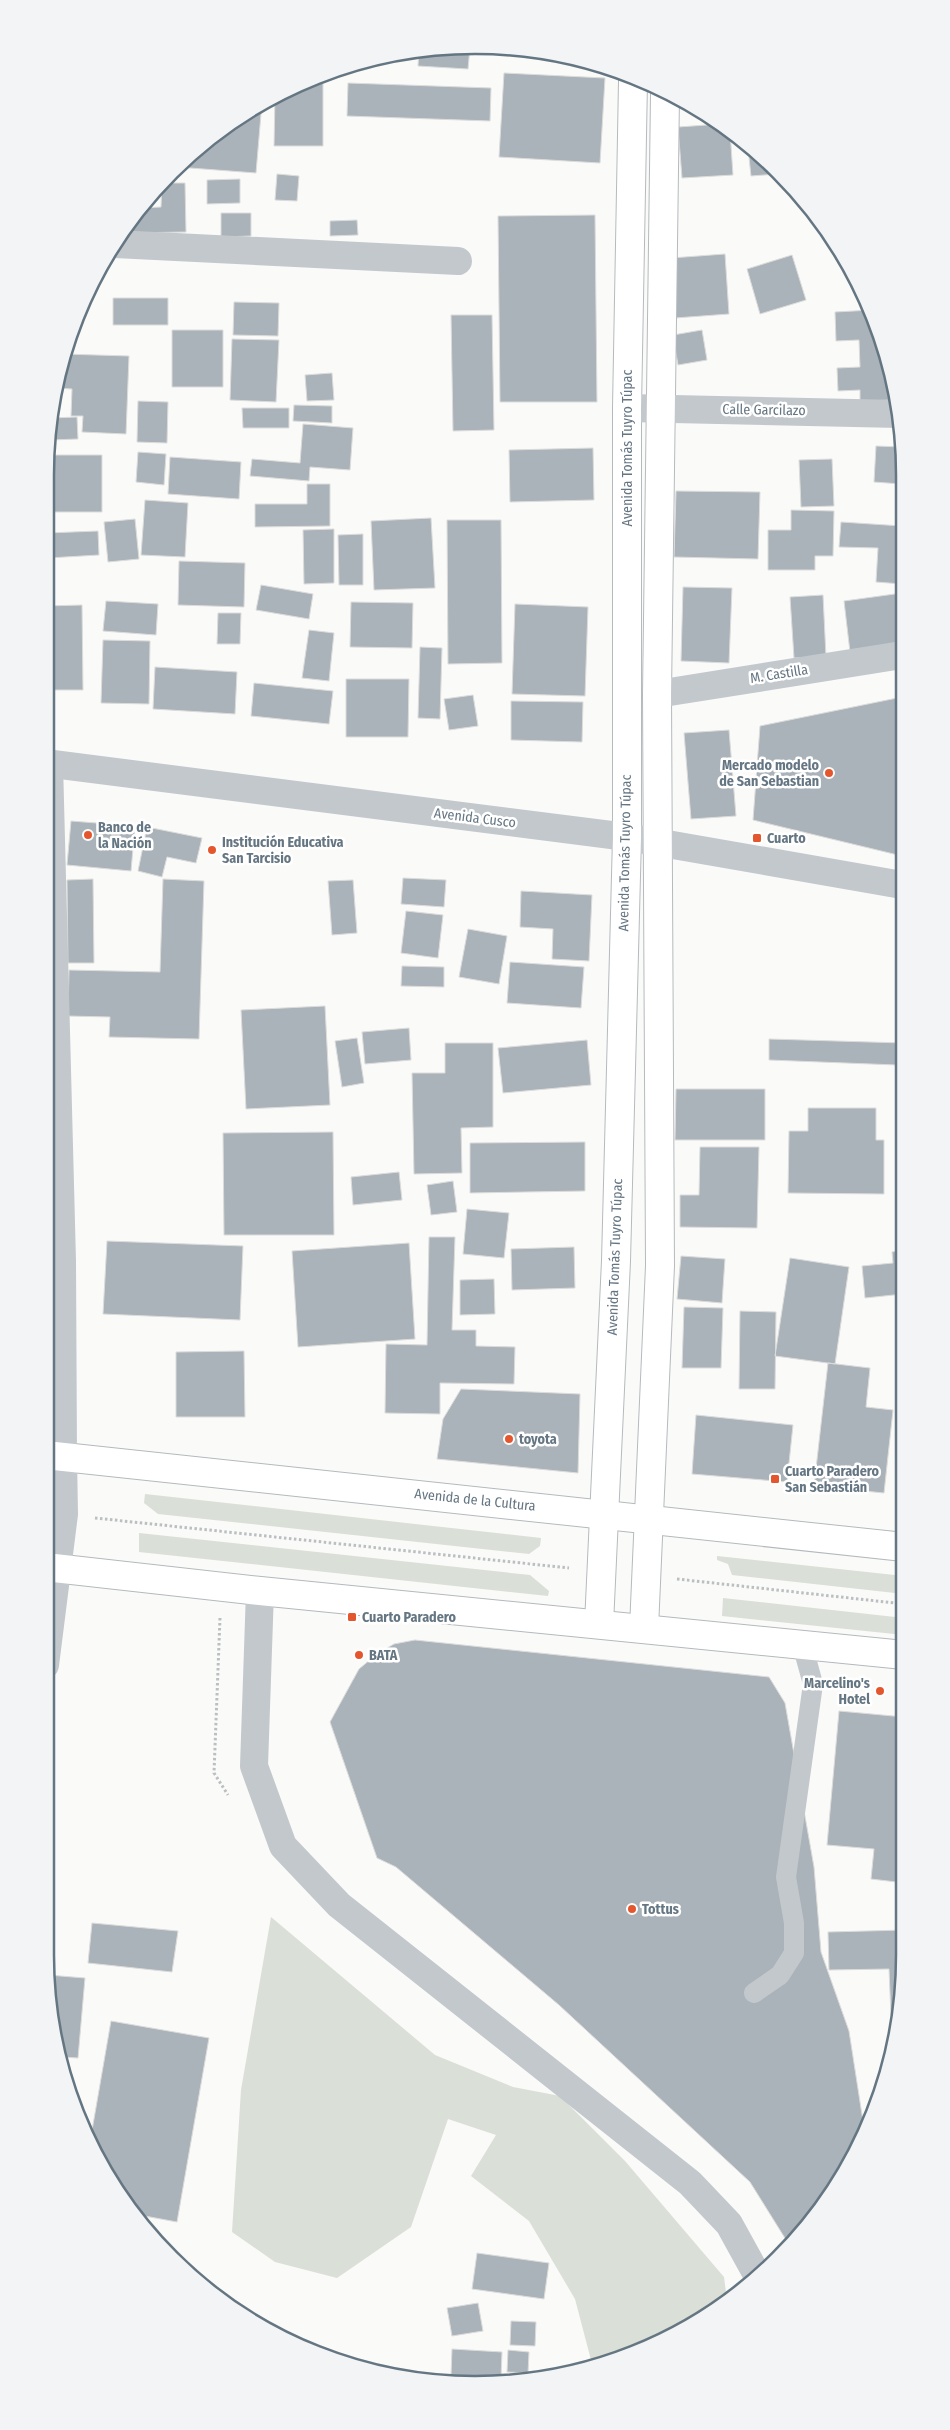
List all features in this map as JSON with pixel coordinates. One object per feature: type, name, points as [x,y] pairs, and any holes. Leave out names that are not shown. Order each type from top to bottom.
[{"type":"main road","name":"Avenida Tomás Tuyro Túpac","points":[[599,1624],[616,1261],[626,837],[627,408],[633,85]]},
{"type":"main road","points":[[644,1628],[660,1266],[657,694],[665,99]]},
{"type":"main road","name":"Avenida de la Cultura","points":[[54,1456],[896,1546]]},
{"type":"main road","points":[[54,1568],[260,1591],[896,1654]]},
{"type":"street","points":[[123,244],[458,262]]},
{"type":"street","name":"Calle Garcilazo","points":[[627,408],[892,414]]},
{"type":"street","name":"M. Castilla","points":[[657,694],[896,656]]},
{"type":"street","name":"Avenida Cusco","points":[[54,764],[657,841],[896,884]]},
{"type":"street","points":[[54,1199],[62,1261],[63,1320],[54,1456],[64,1514],[54,1559]]},
{"type":"street","points":[[260,1591],[254,1766],[283,1846],[339,1905],[690,2183],[730,2224],[755,2270]]},
{"type":"lane","points":[[754,1993],[780,1975],[794,1953],[794,1923],[786,1877],[814,1684],[802,1644]]},
{"type":"path","points":[[64,1514],[602,1572]]},
{"type":"path","points":[[646,1576],[896,1603]]},
{"type":"shaded area","points":[[145,1494],[541,1538],[540,1546],[529,1554],[158,1514],[144,1503]]},
{"type":"shaded area","points":[[139,1533],[530,1575],[549,1591],[548,1596],[139,1552]]},
{"type":"shaded area","points":[[717,1556],[896,1575],[896,1593],[732,1575],[728,1564],[717,1560]]},
{"type":"shaded area","points":[[723,1598],[896,1617],[896,1634],[722,1616]]},
{"type":"shaded area","points":[[271,1917],[435,2055],[513,2087],[560,2096],[625,2161],[724,2277],[726,2293],[686,2320],[661,2333],[591,2360],[575,2299],[529,2221],[471,2176],[496,2135],[448,2119],[411,2227],[337,2278],[275,2262],[232,2232],[241,2090]]},
{"type":"building","points":[[469,54],[468,69],[418,66],[419,57]]},
{"type":"building","points":[[504,73],[605,78],[600,163],[499,157]]},
{"type":"building","points":[[323,83],[323,146],[274,146],[275,104]]},
{"type":"building","points":[[348,83],[491,88],[490,121],[347,116]]},
{"type":"building","points":[[261,112],[256,173],[187,168],[219,141]]},
{"type":"building","points":[[709,125],[731,141],[733,175],[682,178],[678,127]]},
{"type":"building","points":[[749,155],[770,175],[751,176]]},
{"type":"building","points":[[277,174],[299,176],[297,201],[275,200]]},
{"type":"building","points":[[240,179],[240,203],[207,204],[207,180]]},
{"type":"building","points":[[171,183],[185,183],[186,232],[131,233],[150,208],[161,207],[162,193]]},
{"type":"building","points":[[221,213],[251,213],[251,236],[221,237]]},
{"type":"building","points":[[595,215],[597,402],[500,402],[498,216]]},
{"type":"building","points":[[357,220],[358,235],[330,236],[330,221]]},
{"type":"building","points":[[725,254],[729,314],[675,318],[671,258]]},
{"type":"building","points":[[792,255],[806,300],[760,314],[747,269]]},
{"type":"building","points":[[113,298],[168,298],[168,325],[113,325]]},
{"type":"building","points":[[234,302],[279,303],[278,336],[233,335]]},
{"type":"building","points":[[862,311],[882,366],[889,400],[860,401],[860,390],[838,391],[837,368],[860,367],[859,340],[836,341],[835,312]]},
{"type":"building","points":[[451,315],[492,315],[494,430],[453,431]]},
{"type":"building","points":[[172,330],[223,330],[223,387],[172,387]]},
{"type":"building","points":[[702,330],[707,360],[678,365],[673,335]]},
{"type":"building","points":[[232,339],[279,340],[276,402],[230,400]]},
{"type":"building","points":[[72,354],[129,356],[126,434],[82,432],[83,416],[71,416],[72,389],[63,388]]},
{"type":"building","points":[[332,373],[334,400],[307,401],[305,375]]},
{"type":"building","points":[[138,401],[168,402],[167,443],[137,442]]},
{"type":"building","points":[[294,405],[332,406],[332,423],[293,421]]},
{"type":"building","points":[[242,408],[289,408],[289,428],[243,428]]},
{"type":"building","points":[[77,417],[78,439],[56,440],[57,418]]},
{"type":"building","points":[[303,424],[353,428],[350,470],[310,467],[309,481],[250,476],[252,459],[300,463]]},
{"type":"building","points":[[876,446],[895,447],[896,484],[874,482]]},
{"type":"building","points":[[593,448],[594,500],[510,502],[509,450]]},
{"type":"building","points":[[138,452],[166,454],[164,485],[136,482]]},
{"type":"building","points":[[55,455],[102,455],[102,512],[54,512]]},
{"type":"building","points":[[170,457],[241,462],[239,499],[168,494]]},
{"type":"building","points":[[832,459],[834,506],[801,507],[799,460]]},
{"type":"building","points":[[307,484],[330,484],[330,526],[255,527],[255,504],[307,504]]},
{"type":"building","points":[[676,491],[760,492],[758,559],[674,557]]},
{"type":"building","points":[[145,500],[188,503],[185,557],[141,555]]},
{"type":"building","points":[[791,510],[834,511],[833,556],[815,556],[815,570],[768,570],[768,530],[791,530]]},
{"type":"building","points":[[431,518],[435,588],[374,590],[371,521]]},
{"type":"building","points":[[135,519],[139,559],[108,562],[104,522]]},
{"type":"building","points":[[447,520],[501,520],[502,663],[448,664]]},
{"type":"building","points":[[841,522],[896,526],[896,584],[876,582],[878,548],[839,547]]},
{"type":"building","points":[[334,529],[334,583],[304,584],[303,530]]},
{"type":"building","points":[[98,531],[99,555],[54,558],[54,533]]},
{"type":"building","points":[[363,534],[363,585],[339,585],[338,535]]},
{"type":"building","points":[[179,561],[245,563],[244,607],[178,605]]},
{"type":"building","points":[[261,585],[313,594],[309,619],[256,610]]},
{"type":"building","points":[[683,587],[732,588],[729,663],[681,661]]},
{"type":"building","points":[[896,594],[896,647],[850,652],[844,601]]},
{"type":"building","points":[[823,595],[826,657],[794,658],[790,597]]},
{"type":"building","points":[[106,601],[158,604],[156,635],[103,631]]},
{"type":"building","points":[[351,602],[413,603],[412,648],[350,647]]},
{"type":"building","points":[[515,604],[588,607],[585,696],[512,694]]},
{"type":"building","points":[[82,605],[83,690],[54,690],[54,606]]},
{"type":"building","points":[[218,613],[241,613],[240,644],[217,644]]},
{"type":"building","points":[[309,630],[334,633],[329,681],[302,678]]},
{"type":"building","points":[[103,640],[150,641],[149,704],[101,703]]},
{"type":"building","points":[[420,647],[442,648],[440,719],[418,718]]},
{"type":"building","points":[[155,667],[237,672],[235,714],[153,709]]},
{"type":"building","points":[[346,679],[409,679],[408,737],[346,737]]},
{"type":"building","points":[[254,683],[333,691],[329,724],[251,716]]},
{"type":"building","points":[[473,695],[478,726],[449,730],[444,699]]},
{"type":"building","name":"Mercado modelo de San Sebastian","points":[[896,698],[896,855],[753,820],[760,726]]},
{"type":"building","points":[[511,701],[583,702],[582,742],[511,740]]},
{"type":"building","points":[[729,730],[736,816],[691,819],[684,733]]},
{"type":"building","points":[[71,821],[135,826],[131,871],[67,865]]},
{"type":"building","points":[[147,827],[202,838],[196,863],[167,857],[162,877],[138,871]]},
{"type":"building","points":[[403,878],[446,880],[444,907],[401,904]]},
{"type":"building","points":[[93,879],[94,963],[68,963],[67,880]]},
{"type":"building","points":[[163,879],[204,881],[199,1039],[109,1037],[110,1017],[68,1016],[69,970],[160,972]]},
{"type":"building","points":[[353,880],[357,933],[332,935],[328,881]]},
{"type":"building","points":[[521,891],[592,895],[589,961],[552,959],[553,929],[520,927]]},
{"type":"building","points":[[406,911],[443,915],[438,958],[401,953]]},
{"type":"building","points":[[468,929],[507,936],[499,984],[459,977]]},
{"type":"building","points":[[510,962],[584,967],[581,1008],[507,1003]]},
{"type":"building","points":[[402,966],[444,967],[444,987],[401,986]]},
{"type":"building","points":[[325,1006],[330,1105],[246,1109],[241,1010]]},
{"type":"building","points":[[409,1028],[411,1060],[365,1064],[362,1032]]},
{"type":"building","points":[[357,1038],[364,1083],[342,1087],[335,1041]]},
{"type":"building","points":[[769,1039],[896,1043],[896,1065],[769,1060]]},
{"type":"building","points":[[587,1040],[591,1085],[503,1093],[498,1048]]},
{"type":"building","points":[[445,1043],[493,1043],[493,1127],[461,1128],[462,1173],[414,1174],[412,1073],[445,1073]]},
{"type":"building","points":[[676,1089],[765,1089],[765,1140],[675,1140]]},
{"type":"building","points":[[808,1108],[876,1108],[876,1140],[884,1140],[884,1194],[788,1193],[789,1131],[808,1131]]},
{"type":"building","points":[[333,1132],[334,1235],[224,1235],[223,1133]]},
{"type":"building","points":[[585,1142],[585,1191],[470,1193],[470,1143]]},
{"type":"building","points":[[700,1147],[759,1147],[757,1228],[680,1227],[680,1195],[699,1195]]},
{"type":"building","points":[[399,1172],[402,1200],[353,1205],[351,1177]]},
{"type":"building","points":[[453,1181],[457,1212],[431,1215],[427,1185]]},
{"type":"building","points":[[467,1209],[509,1213],[504,1258],[463,1254]]},
{"type":"building","points":[[429,1237],[455,1237],[452,1330],[476,1330],[476,1346],[515,1347],[514,1384],[440,1383],[440,1414],[385,1413],[386,1344],[427,1345]]},
{"type":"building","points":[[107,1241],[243,1246],[240,1320],[103,1314]]},
{"type":"building","points":[[409,1243],[415,1339],[298,1347],[292,1251]]},
{"type":"building","points":[[574,1247],[575,1288],[512,1290],[511,1249]]},
{"type":"building","points":[[896,1251],[896,1295],[865,1298],[862,1266],[893,1263],[892,1252]]},
{"type":"building","points":[[681,1256],[725,1259],[722,1303],[677,1299]]},
{"type":"building","points":[[790,1258],[849,1267],[835,1364],[775,1356]]},
{"type":"building","points":[[494,1279],[495,1314],[460,1315],[460,1280]]},
{"type":"building","points":[[684,1307],[723,1308],[721,1368],[682,1368]]},
{"type":"building","points":[[740,1311],[776,1312],[775,1389],[739,1389]]},
{"type":"building","points":[[244,1351],[245,1417],[176,1417],[176,1352]]},
{"type":"building","points":[[828,1363],[870,1368],[866,1407],[893,1410],[884,1493],[814,1486]]},
{"type":"building","name":"toyota","points":[[461,1389],[580,1394],[578,1473],[437,1459],[443,1419]]},
{"type":"building","points":[[696,1415],[793,1425],[787,1482],[692,1474]]},
{"type":"building","name":"Tottus","points":[[415,1640],[769,1677],[785,1703],[814,1867],[821,1952],[849,2031],[863,2119],[840,2166],[809,2211],[786,2240],[750,2182],[559,2005],[396,1867],[377,1858],[330,1722],[359,1669],[377,1654],[394,1644]]},
{"type":"building","points":[[839,1711],[896,1716],[896,1882],[871,1879],[874,1849],[827,1845]]},
{"type":"building","points":[[92,1923],[178,1931],[172,1972],[88,1963]]},
{"type":"building","points":[[896,1930],[895,1983],[892,2016],[889,1969],[829,1970],[828,1932]]},
{"type":"building","points":[[55,1976],[85,1978],[78,2058],[67,2057],[57,2010]]},
{"type":"building","points":[[111,2021],[209,2038],[177,2222],[145,2216],[110,2166],[92,2130]]},
{"type":"building","points":[[477,2253],[549,2263],[544,2299],[472,2289]]},
{"type":"building","points":[[478,2303],[483,2331],[452,2336],[447,2308]]},
{"type":"building","points":[[511,2321],[536,2322],[535,2346],[510,2345]]},
{"type":"building","points":[[452,2349],[502,2352],[501,2375],[451,2375]]},
{"type":"building","points":[[508,2350],[529,2352],[528,2373],[507,2372]]},
{"type":"place","name":"Mercado modelo de San Sebastian","points":[[829,773]]},
{"type":"place","name":"Banco de la Nación","points":[[88,835]]},
{"type":"place","name":"Cuarto","points":[[757,838]]},
{"type":"place","name":"Institución Educativa San Tarcisio","points":[[212,850]]},
{"type":"place","name":"toyota","points":[[509,1439]]},
{"type":"place","name":"Cuarto Paradero San Sebastián","points":[[775,1479]]},
{"type":"place","name":"Cuarto Paradero","points":[[352,1617]]},
{"type":"place","name":"BATA","points":[[359,1655]]},
{"type":"place","name":"Marcelino's Hotel","points":[[880,1691]]},
{"type":"place","name":"Tottus","points":[[632,1909]]}]
